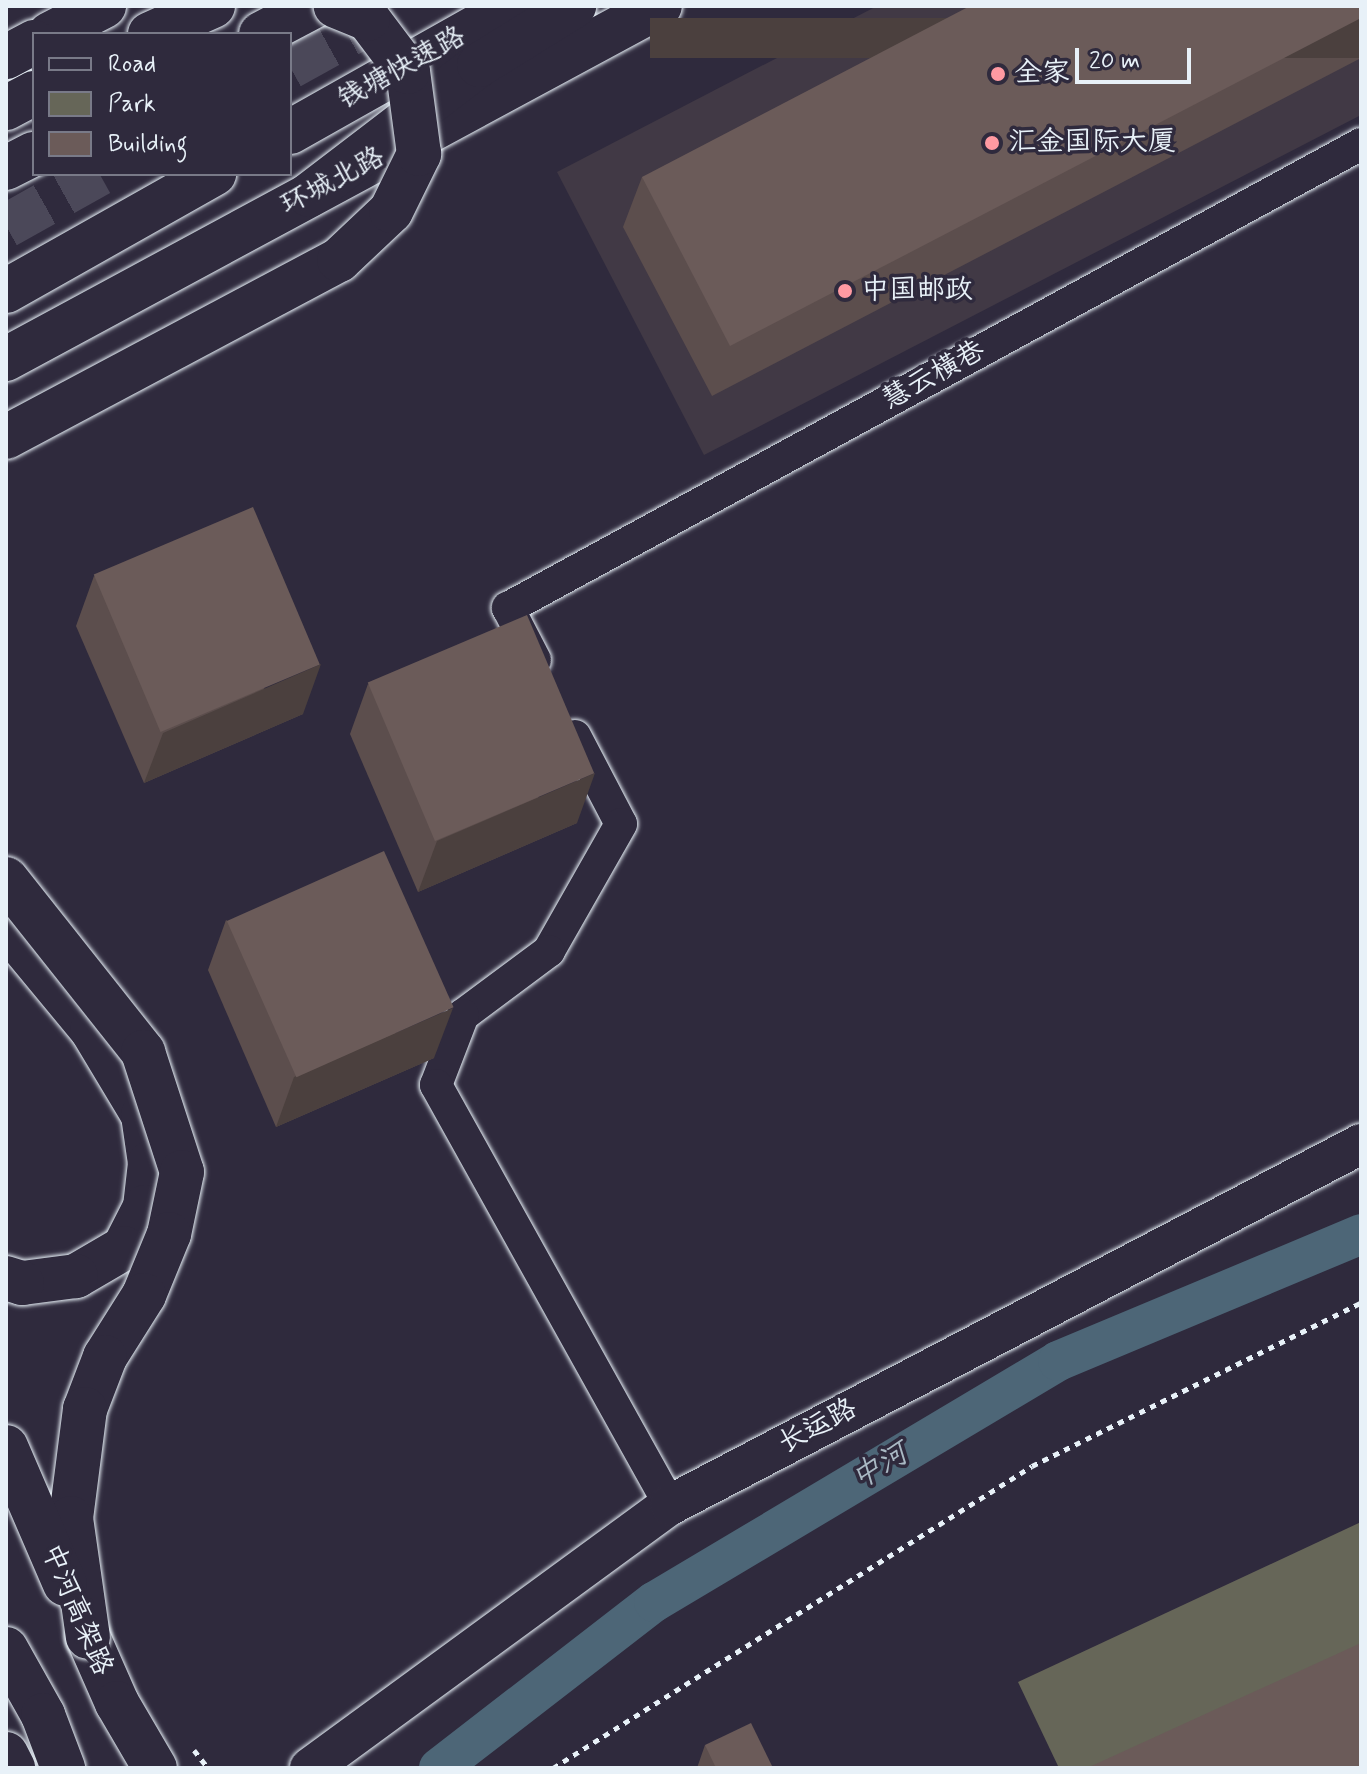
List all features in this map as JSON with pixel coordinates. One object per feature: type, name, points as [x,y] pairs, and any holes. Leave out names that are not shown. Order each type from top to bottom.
[{"type":"main road","points":[[54,32],[104,6]]},
{"type":"main road","points":[[154,32],[213,6]]},
{"type":"main road","points":[[265,32],[314,6]]},
{"type":"main road","points":[[6,437],[339,260],[391,211],[419,154],[408,72],[368,19],[336,6]]},
{"type":"main road","name":"钱塘快速路","points":[[292,131],[514,6]]},
{"type":"main road","points":[[309,195],[479,65],[574,6]]},
{"type":"main road","name":"环城北路","points":[[6,359],[660,6]]},
{"type":"main road","points":[[6,57],[32,43]]},
{"type":"main road","points":[[6,108],[32,94]]},
{"type":"main road","points":[[6,168],[32,155]]},
{"type":"main road","points":[[6,291],[210,176]]},
{"type":"main road","points":[[6,879],[143,1052],[182,1172],[169,1234],[144,1295],[105,1357],[85,1409],[71,1518],[88,1637]]},
{"type":"main road","points":[[6,926],[92,1030],[143,1115],[150,1163],[145,1207],[124,1248],[76,1276],[22,1283],[6,1278]]},
{"type":"main road","name":"中河高架路","points":[[6,1447],[117,1703],[155,1768]]},
{"type":"main road","points":[[6,1649],[69,1768]]},
{"type":"main road","points":[[117,1703],[137,1768]]},
{"type":"main road","points":[[43,1715],[63,1768]]},
{"type":"main road","points":[[6,1754],[13,1768]]},
{"type":"street","name":"慧云横巷","points":[[670,1505],[436,1085],[463,1015],[549,951],[621,824],[508,608],[1361,144]]},
{"type":"street","name":"长运路","points":[[310,1768],[670,1505],[1361,1144]]},
{"type":"path","points":[[553,1768],[1032,1466],[1361,1303]]},
{"type":"shaded area","name":"汇金国际大厦","points":[[877,6],[1361,6],[1361,115],[704,455],[557,172]]},
{"type":"green space","points":[[1361,1522],[1361,1768],[1059,1768],[1018,1682]]},
{"type":"building","name":"汇金国际大厦","points":[[970,6],[1361,6],[1361,18],[730,346],[642,177]]},
{"type":"building","points":[[253,507],[320,664],[161,732],[94,575]]},
{"type":"building","points":[[527,615],[594,773],[435,841],[368,683]]},
{"type":"building","points":[[384,851],[454,1007],[296,1077],[227,921]]},
{"type":"building","points":[[1361,1643],[1361,1768],[1087,1768]]},
{"type":"building","points":[[751,1723],[773,1768],[716,1768],[705,1745]]},
{"type":"waterway","name":"中河","points":[[439,1768],[654,1602],[1058,1361],[1361,1234]]},
{"type":"tunnel","points":[[292,66],[400,6]]},
{"type":"tunnel","points":[[6,226],[95,176]]},
{"type":"place","name":"全家","points":[[998,74]]},
{"type":"place","name":"汇金国际大厦","points":[[992,143]]},
{"type":"place","name":"中国邮政","points":[[845,291]]}]
